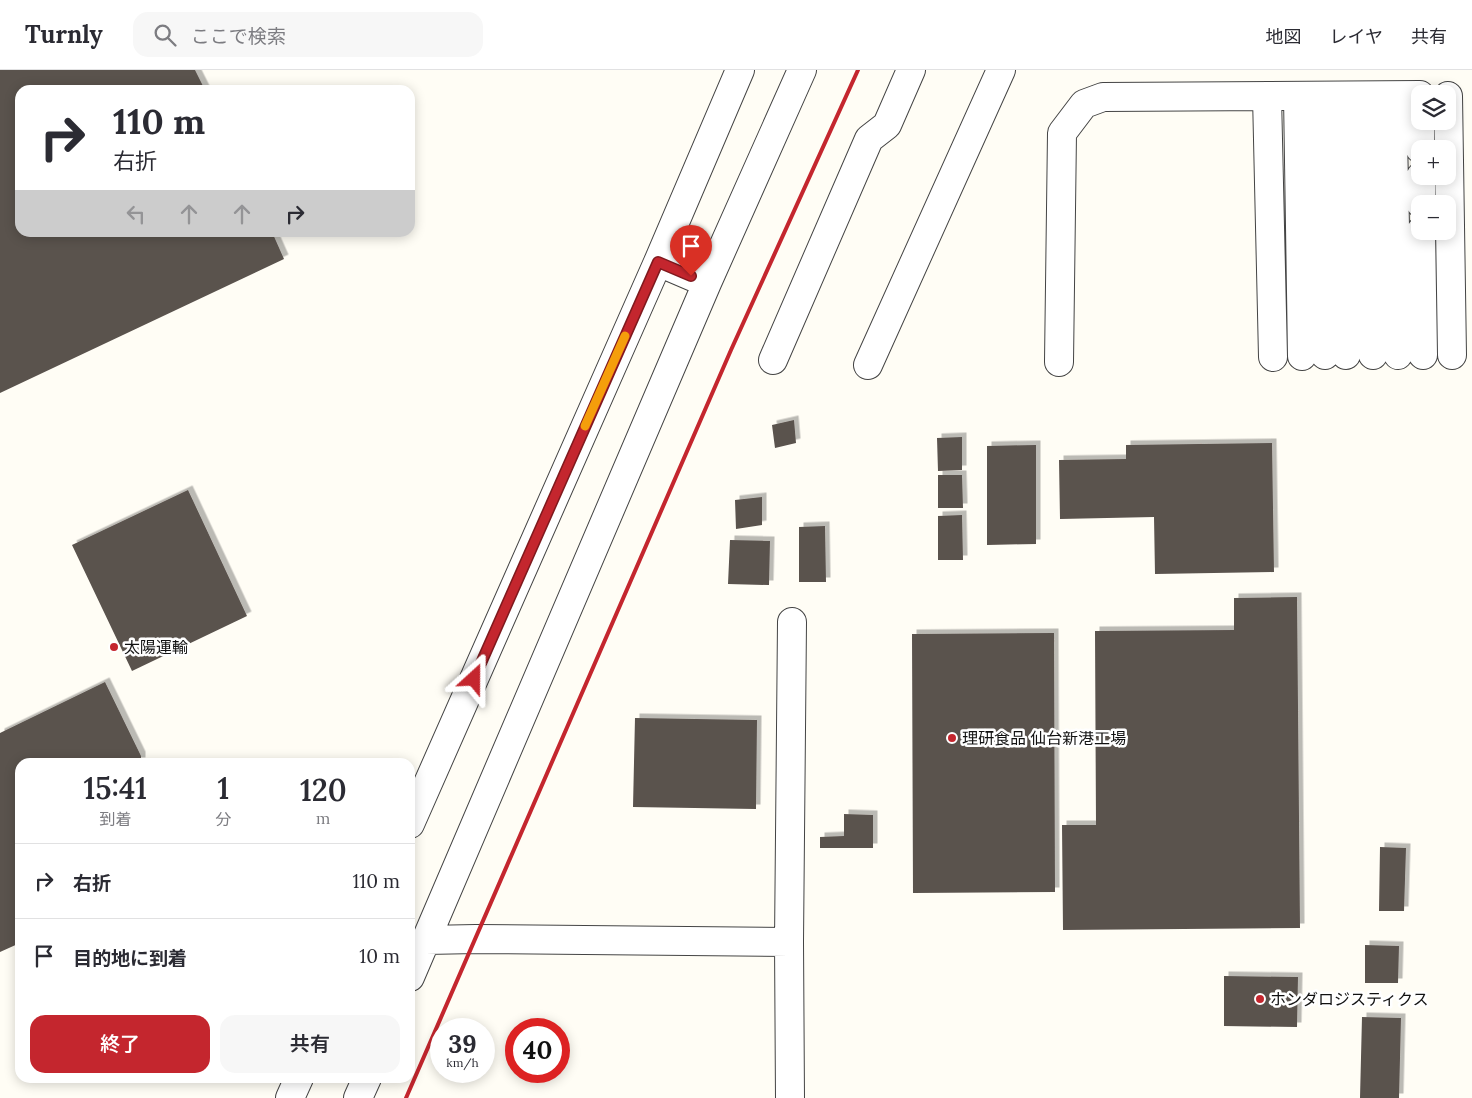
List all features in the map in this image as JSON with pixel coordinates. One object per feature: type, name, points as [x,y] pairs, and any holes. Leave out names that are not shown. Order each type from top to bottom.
[{"type":"street","points":[[415,813],[658,262],[740,70]]},
{"type":"street","points":[[415,966],[707,283],[802,70]]},
{"type":"street","points":[[773,360],[869,139],[887,125],[911,70]]},
{"type":"street","points":[[868,365],[1000,70]]},
{"type":"street","points":[[1059,362],[1062,133],[1084,104],[1104,96],[1411,95]]},
{"type":"street","points":[[1267,96],[1273,357]]},
{"type":"street","points":[[1345,96],[1398,355],[1419,240]]},
{"type":"street","points":[[1345,96],[1324,356],[1345,96]]},
{"type":"street","points":[[1449,130],[1452,355]]},
{"type":"street","points":[[658,262],[707,283]]},
{"type":"street","points":[[790,1098],[789,942],[792,622]]},
{"type":"street","points":[[426,940],[789,942]]},
{"type":"street","points":[[290,1098],[297,1083]]},
{"type":"street","points":[[358,1098],[365,1083]]},
{"type":"building","points":[[0,70],[195,70],[202,85],[15,85],[15,237],[274,237],[284,259],[0,393]]},
{"type":"building","points":[[794,420],[796,443],[775,448],[772,425]]},
{"type":"building","points":[[962,437],[962,470],[938,471],[937,438]]},
{"type":"building","points":[[1272,443],[1274,572],[1155,574],[1154,517],[1060,519],[1059,460],[1126,459],[1126,445]]},
{"type":"building","points":[[1036,445],[1036,544],[987,545],[987,446]]},
{"type":"building","points":[[938,475],[962,475],[963,508],[938,508]]},
{"type":"building","points":[[188,490],[247,616],[132,671],[72,545]]},
{"type":"building","points":[[762,497],[762,525],[736,529],[735,500]]},
{"type":"building","points":[[962,515],[963,560],[938,560],[938,516]]},
{"type":"building","points":[[825,526],[826,582],[799,582],[799,527]]},
{"type":"building","points":[[730,540],[770,541],[769,585],[728,584]]},
{"type":"building","points":[[1297,597],[1300,928],[1063,930],[1062,825],[1096,825],[1095,631],[1234,630],[1234,598]]},
{"type":"building","points":[[1054,633],[1055,892],[913,893],[912,634]]},
{"type":"building","points":[[105,682],[141,758],[15,758],[15,945],[0,952],[0,733]]},
{"type":"building","points":[[635,718],[757,720],[756,809],[633,807]]},
{"type":"building","points":[[844,814],[873,815],[873,848],[820,848],[820,837],[844,836]]},
{"type":"building","points":[[1380,847],[1406,848],[1404,911],[1379,911]]},
{"type":"building","points":[[1365,945],[1399,946],[1398,983],[1365,983]]},
{"type":"building","points":[[1224,976],[1298,977],[1297,1027],[1224,1026]]},
{"type":"building","points":[[1362,1017],[1401,1018],[1399,1098],[1360,1098]]},
{"type":"railway","points":[[415,1077],[731,350],[858,70]]},
{"type":"railway","points":[[406,1098],[413,1083]]},
{"type":"slow traffic","points":[[585,426],[625,336]]},
{"type":"place","name":"太陽運輸","points":[[114,647]]},
{"type":"place","name":"理研食品 仙台新港工場","points":[[952,738]]},
{"type":"place","name":"ホンダロジスティクス","points":[[1260,999]]},
{"type":"route","points":[[474,679],[658,262],[691,276]]}]
